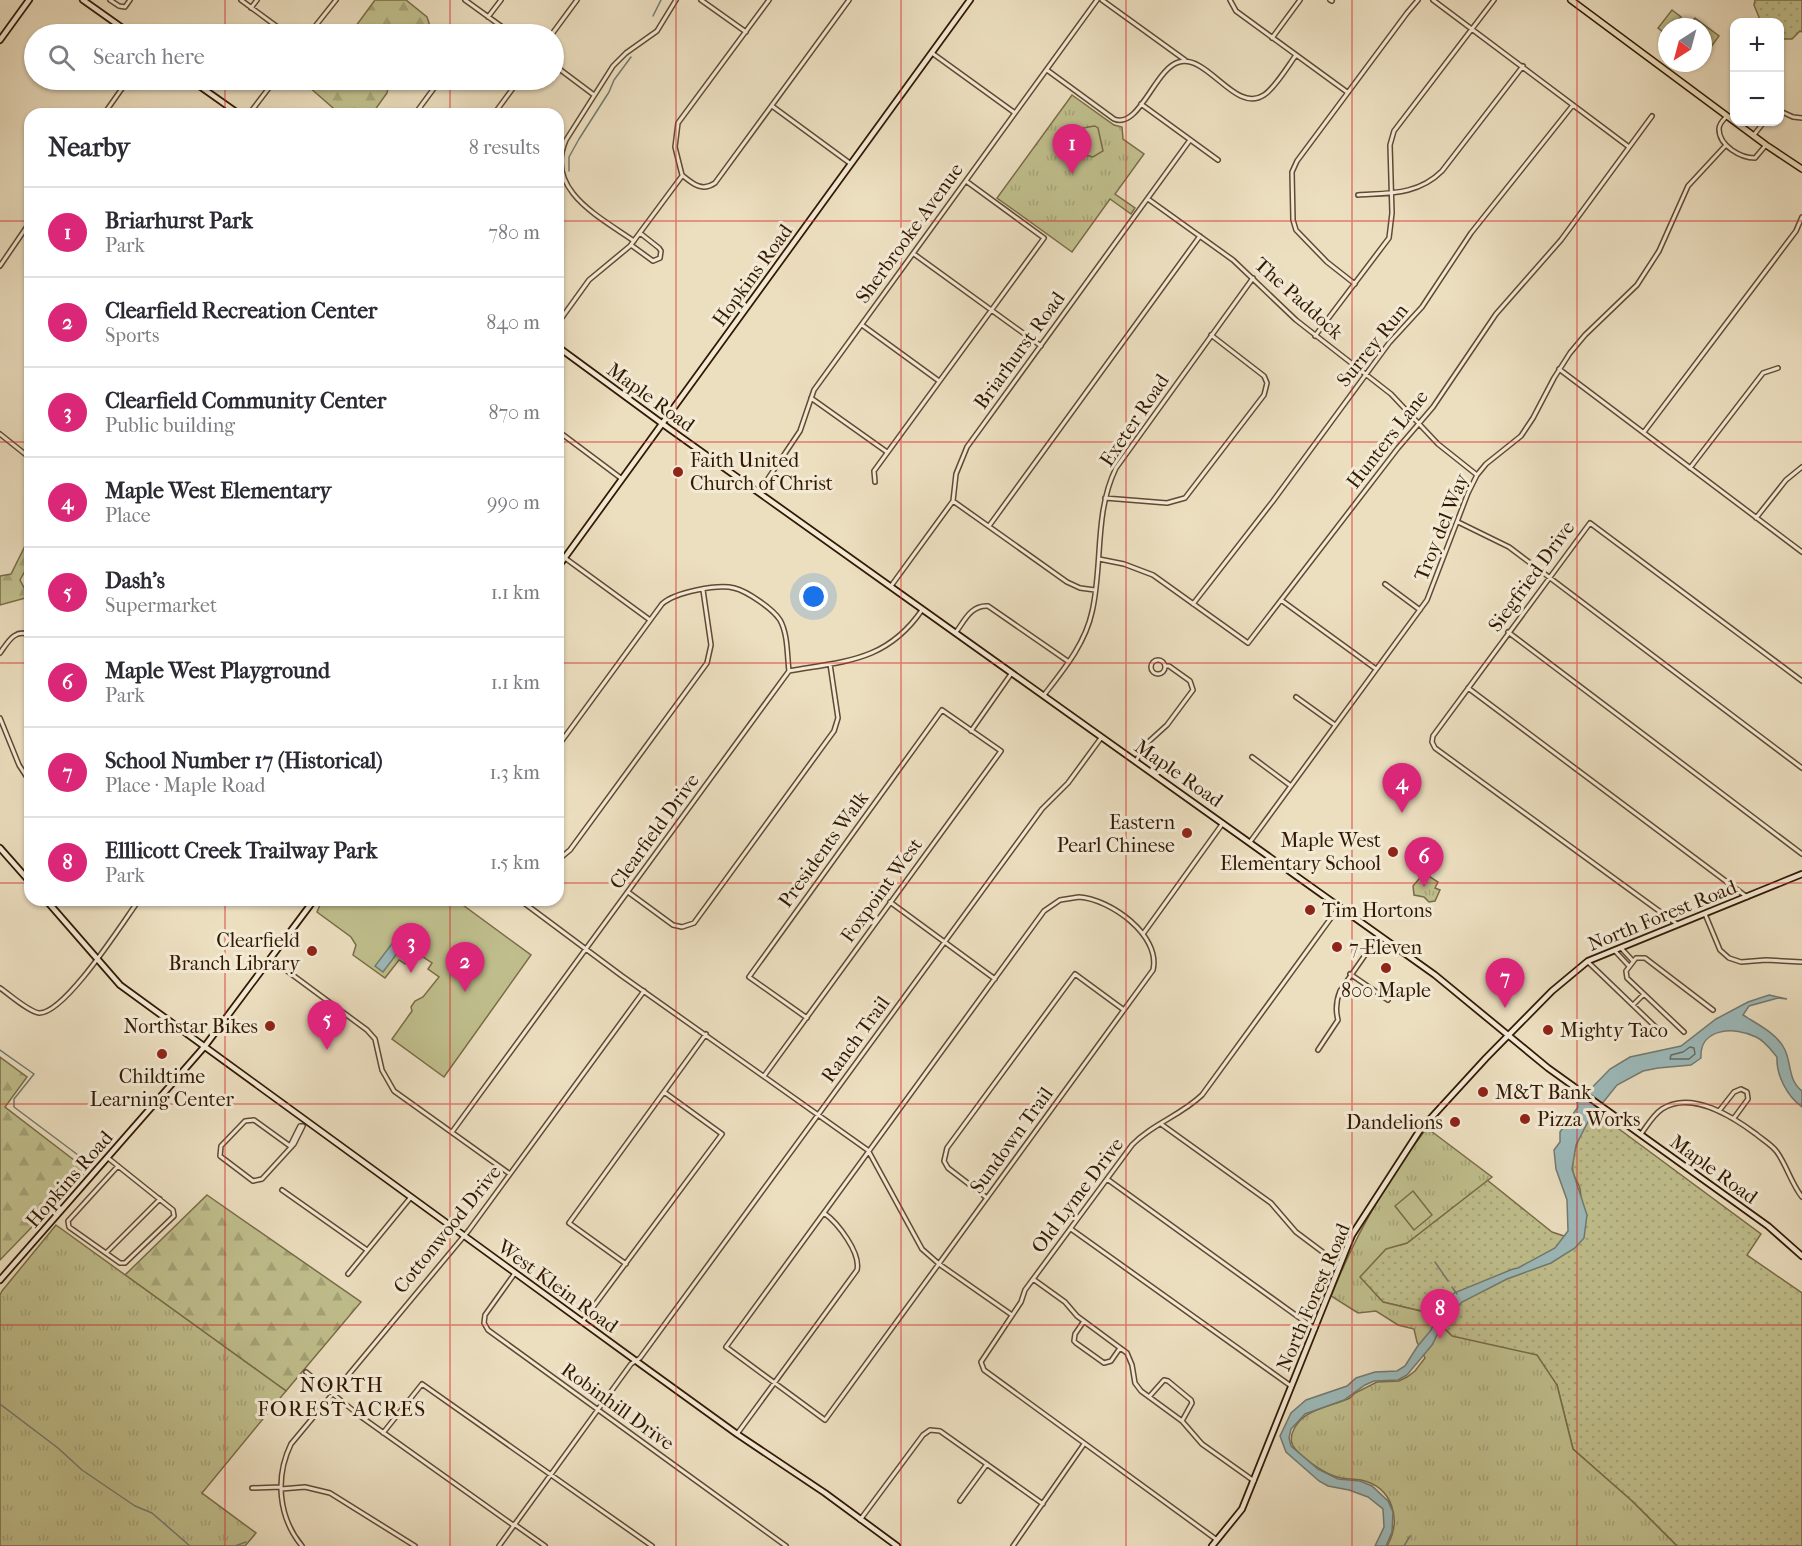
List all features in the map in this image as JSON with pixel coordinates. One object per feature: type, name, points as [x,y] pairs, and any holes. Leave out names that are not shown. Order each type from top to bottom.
[{"type":"main road","points":[[1571,0],[1726,116],[1802,169]]},
{"type":"street","points":[[0,40],[28,0]]},
{"type":"street","points":[[110,0],[124,7],[130,0]]},
{"type":"street","points":[[241,0],[273,24]]},
{"type":"street","points":[[251,8],[258,0]]},
{"type":"street","points":[[317,24],[336,0]]},
{"type":"street","points":[[465,0],[498,24]]},
{"type":"street","points":[[488,17],[501,0]]},
{"type":"street","points":[[559,24],[577,0]]},
{"type":"street","points":[[564,146],[594,95],[619,59],[657,31],[676,0]]},
{"type":"street","points":[[701,0],[746,32]]},
{"type":"street","points":[[769,0],[678,123],[675,147],[682,175],[700,188],[708,188],[716,183],[849,0]]},
{"type":"street","name":"Hopkins Road","points":[[565,558],[970,0]]},
{"type":"street","name":"Sherbrooke Avenue","points":[[759,492],[800,431],[814,390],[1097,0]]},
{"type":"street","points":[[1102,0],[1240,96],[1255,99],[1268,93],[1296,55]]},
{"type":"street","points":[[1230,0],[1236,11],[1347,92]]},
{"type":"street","points":[[1272,38],[1300,0]]},
{"type":"street","points":[[1355,284],[1327,262],[1296,230],[1293,220],[1294,166],[1347,92],[1418,0]]},
{"type":"street","points":[[1433,0],[1629,147]]},
{"type":"street","points":[[1315,336],[1389,238],[1392,223],[1390,145],[1394,131],[1494,0]]},
{"type":"street","points":[[85,1],[117,24]]},
{"type":"street","points":[[932,52],[1015,113]]},
{"type":"street","points":[[1047,69],[1118,120],[1128,120],[1168,68],[1187,61]]},
{"type":"street","points":[[1358,195],[1392,193],[1417,188],[1436,177],[1523,66]]},
{"type":"street","points":[[564,72],[594,95]]},
{"type":"street","points":[[108,108],[121,90]]},
{"type":"street","points":[[205,90],[231,108]]},
{"type":"street","points":[[254,108],[267,90]]},
{"type":"street","points":[[420,108],[433,90]]},
{"type":"street","points":[[498,108],[512,90]]},
{"type":"street","points":[[1141,104],[1218,160]]},
{"type":"street","name":"Surrey Run","points":[[1193,604],[1273,501],[1389,343],[1422,307],[1471,233],[1573,105]]},
{"type":"street","points":[[772,106],[851,164]]},
{"type":"street","points":[[1784,113],[1802,118]]},
{"type":"street","name":"Hunters Lane","points":[[1099,559],[1144,570],[1248,643],[1398,447],[1432,407],[1496,314],[1561,240],[1652,116]]},
{"type":"street","points":[[1726,116],[1719,128],[1726,145],[1734,152],[1750,158],[1759,156],[1766,145]]},
{"type":"street","points":[[1753,135],[1761,126]]},
{"type":"street","name":"Briarhurst Road","points":[[891,586],[953,501],[956,474],[963,454],[1190,140]]},
{"type":"street","name":"Troy del Way","points":[[1250,842],[1431,593],[1468,493],[1477,475],[1486,464],[1514,443],[1527,428],[1559,369],[1585,335],[1637,285],[1659,251],[1688,186],[1726,145]]},
{"type":"street","points":[[564,314],[589,280],[631,245],[682,175]]},
{"type":"street","points":[[564,178],[576,198],[634,241]]},
{"type":"street","points":[[875,482],[874,471],[887,452],[1044,238],[966,181]]},
{"type":"street","name":"The Paddock","points":[[1148,198],[1233,260],[1315,336],[1391,394],[1438,444],[1477,475]]},
{"type":"street","points":[[1643,433],[1796,231],[1802,216]]},
{"type":"street","points":[[0,266],[24,231]]},
{"type":"street","points":[[631,245],[653,261],[660,258],[659,248],[640,234]]},
{"type":"street","points":[[988,526],[1200,236]]},
{"type":"street","points":[[914,253],[1041,346]]},
{"type":"street","name":"Exeter Road","points":[[1044,695],[1079,646],[1089,623],[1105,498],[1112,477],[1121,460],[1253,278]]},
{"type":"street","points":[[862,325],[939,381]]},
{"type":"street","points":[[1105,498],[1167,503],[1185,498],[1264,395],[1267,383],[1264,376],[1211,335]]},
{"type":"street","name":"Maple Road","points":[[564,351],[662,424],[1435,975],[1508,1036],[1581,1092],[1768,1226],[1802,1256]]},
{"type":"street","points":[[1690,468],[1763,373],[1778,368]]},
{"type":"street","points":[[1559,369],[1802,552]]},
{"type":"street","points":[[811,398],[887,452]]},
{"type":"street","points":[[0,434],[24,453]]},
{"type":"street","points":[[564,436],[622,479]]},
{"type":"street","points":[[1756,518],[1786,480],[1802,466]]},
{"type":"street","points":[[953,501],[1067,582],[1080,588],[1095,590]]},
{"type":"street","points":[[1457,522],[1509,547],[1802,768]]},
{"type":"street","name":"Siegfried Drive","points":[[1678,925],[1435,748],[1432,742],[1433,736],[1590,523],[1802,681]]},
{"type":"street","points":[[565,558],[650,620]]},
{"type":"street","points":[[1385,584],[1420,610]]},
{"type":"street","points":[[564,738],[650,620],[668,599],[678,594],[726,586],[737,588],[774,612],[784,628],[789,671],[861,657],[884,647],[903,634],[923,609]]},
{"type":"street","points":[[564,856],[707,663],[711,645],[703,590]]},
{"type":"street","points":[[1281,600],[1376,669]]},
{"type":"street","points":[[956,632],[973,610],[980,606],[988,606],[1069,662]]},
{"type":"street","points":[[1508,632],[1802,854]]},
{"type":"street","points":[[0,653],[15,635],[24,633]]},
{"type":"street","points":[[1136,761],[1145,745],[1167,725],[1193,690],[1190,681],[1169,666],[1165,666],[1163,662],[1157,660],[1152,667],[1153,671],[1159,673],[1163,672],[1165,666]]},
{"type":"street","points":[[628,892],[673,925],[682,927],[694,923],[834,731],[838,718],[830,664]]},
{"type":"street","name":"Clearfield Drive","points":[[452,1132],[789,671]]},
{"type":"street","points":[[971,730],[1012,672]]},
{"type":"street","points":[[1468,688],[1747,897]]},
{"type":"street","points":[[1296,697],[1335,725]]},
{"type":"street","name":"Presidents Walk","points":[[807,1018],[749,977],[942,710],[971,730]]},
{"type":"street","points":[[0,718],[15,756],[24,772]]},
{"type":"street","name":"Foxpoint West","points":[[764,1076],[1001,751],[971,730]]},
{"type":"street","name":"Ranch Trail","points":[[499,1546],[597,1410],[635,1361],[640,1358],[1042,809],[1068,783],[1102,737]]},
{"type":"street","points":[[1252,758],[1291,786]]},
{"type":"street","points":[[776,1383],[726,1347],[1044,911],[1064,899],[1085,897],[1100,901],[1119,913],[1143,934],[1223,823]]},
{"type":"street","points":[[0,850],[24,876]]},
{"type":"street","name":"North Forest Road","points":[[1212,1546],[1242,1509],[1352,1234],[1420,1130],[1560,984],[1588,962],[1802,874]]},
{"type":"street","points":[[890,902],[995,979]]},
{"type":"street","name":"West Klein Road","points":[[51,906],[120,985],[205,1046],[305,1123],[411,1197],[737,1434],[825,1493],[897,1546]]},
{"type":"street","points":[[0,988],[32,1011],[43,1012],[52,1008],[65,997],[97,958],[135,906]]},
{"type":"street","name":"Hopkins Road","points":[[0,1280],[205,1046],[310,906]]},
{"type":"street","points":[[528,906],[869,1152],[916,1240],[927,1253],[939,1264],[1012,1315]]},
{"type":"street","name":"Old Lyme Drive","points":[[1084,1444],[984,1371],[981,1362],[1033,1279],[1138,1138],[1178,1114],[1202,1095],[1340,906]]},
{"type":"street","points":[[1705,914],[1720,950],[1729,958],[1741,962],[1766,960],[1802,962]]},
{"type":"street","name":"Sundown Trail","points":[[776,1383],[825,1420],[1153,970],[1154,953],[1143,934]]},
{"type":"street","points":[[1318,1050],[1338,1020],[1336,1001],[1350,974],[1379,935]]},
{"type":"street","points":[[1621,948],[1633,961]]},
{"type":"street","points":[[1615,951],[1629,966]]},
{"type":"street","points":[[1684,1032],[1627,978],[1626,970],[1636,958],[1645,958],[1713,1010]]},
{"type":"street","points":[[271,959],[367,1030],[375,1039],[382,1070],[394,1091],[510,1174]]},
{"type":"street","points":[[1588,962],[1665,1035]]},
{"type":"street","points":[[987,1198],[948,1168],[944,1156],[947,1148],[998,1078],[1075,974],[1124,1010]]},
{"type":"street","points":[[1350,974],[1389,1000]]},
{"type":"street","name":"Cottonwood Drive","points":[[302,1546],[286,1518],[281,1488],[284,1463],[291,1444],[463,1236],[644,991]]},
{"type":"street","points":[[1633,1005],[1644,994]]},
{"type":"street","points":[[626,1264],[569,1223],[706,1034]]},
{"type":"street","points":[[1719,1111],[1734,1092],[1741,1089],[1747,1092],[1748,1099],[1734,1118]]},
{"type":"street","points":[[582,1322],[722,1134],[664,1092]]},
{"type":"street","points":[[1641,1134],[1656,1114],[1666,1107],[1694,1104],[1719,1111],[1734,1118],[1772,1146],[1802,1197]]},
{"type":"street","points":[[290,1146],[254,1120],[245,1121],[221,1146],[220,1156],[253,1180],[262,1179],[294,1144],[305,1123]]},
{"type":"street","points":[[1161,1124],[1271,1203],[1296,1233],[1340,1265]]},
{"type":"street","points":[[108,1158],[160,1199],[173,1210],[174,1216],[125,1263],[120,1263],[105,1254],[68,1224],[68,1221],[118,1166]]},
{"type":"street","points":[[1106,1179],[1315,1329]]},
{"type":"street","points":[[282,1190],[367,1251]]},
{"type":"street","points":[[348,1274],[411,1197]]},
{"type":"street","points":[[105,1254],[160,1199]]},
{"type":"street","points":[[737,1434],[855,1275],[858,1260],[840,1226],[824,1213]]},
{"type":"street","points":[[1071,1228],[1292,1386]]},
{"type":"street","name":"Robinhill Drive","points":[[515,1273],[487,1312],[484,1320],[486,1327],[786,1546]]},
{"type":"street","points":[[1033,1279],[1065,1302],[1084,1322],[1120,1348],[1130,1359],[1138,1387],[1182,1421],[1202,1444],[1254,1481]]},
{"type":"street","points":[[1084,1322],[1075,1334],[1076,1343],[1104,1363],[1111,1361],[1120,1348]]},
{"type":"street","points":[[306,1372],[383,1432],[545,1546]]},
{"type":"street","points":[[1149,1397],[1160,1383],[1164,1380],[1168,1381],[1191,1400],[1192,1403],[1182,1421]]},
{"type":"street","points":[[383,1432],[422,1384],[652,1546]]},
{"type":"street","points":[[861,1520],[923,1435],[930,1430],[940,1431],[1043,1504]]},
{"type":"street","points":[[1013,1546],[1084,1444],[1217,1540]]},
{"type":"street","points":[[960,1501],[987,1464]]},
{"type":"street","points":[[252,1488],[305,1487],[330,1493],[415,1546]]},
{"type":"green space","points":[[375,0],[406,0],[427,17],[429,24],[357,24]]},
{"type":"green space","points":[[1755,0],[1802,0],[1802,32],[1800,31],[1792,39],[1784,39],[1784,18],[1759,18],[1754,5]]},
{"type":"green space","points":[[1672,10],[1681,17],[1680,18],[1666,18]]},
{"type":"green space","points":[[1712,31],[1719,36],[1712,46]]},
{"type":"green space","points":[[312,90],[388,90],[376,108],[333,108]]},
{"type":"green space","points":[[1072,95],[1114,125],[1122,127],[1123,139],[1144,154],[1115,194],[1135,208],[1131,214],[1110,199],[1072,252],[997,198]]},
{"type":"green space","points":[[1095,126],[1098,128],[1103,151],[1093,157],[1079,151],[1070,140],[1076,131]]},
{"type":"green space","points":[[24,548],[24,573],[20,580],[24,588],[24,598],[0,605],[0,576],[11,574]]},
{"type":"green space","points":[[1424,873],[1438,882],[1435,888],[1440,890],[1435,901],[1429,902],[1424,897],[1414,895],[1413,886]]},
{"type":"green space","points":[[320,906],[464,906],[531,955],[444,1077],[392,1039],[412,1011],[411,1007],[415,1001],[423,997],[439,977],[428,969],[432,963],[408,947],[404,953],[409,958],[405,964],[399,960],[385,978],[353,955],[356,945],[351,937],[317,912]]},
{"type":"green space","points":[[0,1057],[27,1077],[5,1107],[87,1170],[0,1260]]},
{"type":"green space","points":[[1596,1112],[1761,1234],[1747,1255],[1802,1293],[1802,1546],[1677,1546],[1632,1501],[1573,1449],[1557,1385],[1435,1546],[1452,1336],[1429,1313],[1383,1302],[1359,1277],[1386,1248],[1407,1243],[1487,1180],[1552,1232],[1579,1241],[1581,1195],[1573,1172],[1574,1157],[1582,1132]]},
{"type":"green space","points":[[1427,1128],[1492,1177],[1407,1243],[1386,1249],[1360,1277],[1383,1302],[1429,1313],[1452,1336],[1537,1355],[1557,1385],[1573,1449],[1632,1501],[1677,1546],[1387,1546],[1392,1536],[1394,1516],[1392,1506],[1381,1490],[1361,1480],[1329,1474],[1306,1459],[1293,1446],[1291,1437],[1294,1428],[1307,1415],[1350,1398],[1377,1382],[1399,1381],[1415,1371],[1425,1358],[1417,1342],[1414,1329],[1398,1325],[1376,1311],[1358,1313],[1331,1296],[1350,1252],[1373,1209],[1398,1167]]},
{"type":"green space","points":[[1413,1191],[1432,1215],[1414,1230],[1395,1206]]},
{"type":"green space","points":[[207,1195],[361,1302],[286,1391],[125,1275]]},
{"type":"green space","points":[[56,1225],[286,1391],[202,1493],[256,1533],[245,1546],[0,1546],[0,1295]]},
{"type":"water","points":[[394,941],[402,947],[383,972],[375,966]]},
{"type":"water","points":[[1769,995],[1787,999],[1778,998],[1749,1006],[1743,1015],[1771,1033],[1781,1043],[1794,1081],[1802,1091],[1802,1107],[1783,1085],[1778,1071],[1777,1057],[1759,1039],[1738,1031],[1712,1035],[1702,1048],[1701,1058],[1691,1065],[1643,1071],[1617,1085],[1589,1120],[1576,1145],[1572,1169],[1587,1215],[1584,1238],[1575,1248],[1551,1263],[1507,1279],[1462,1302],[1445,1319],[1432,1345],[1407,1375],[1398,1380],[1374,1381],[1365,1385],[1344,1400],[1305,1414],[1291,1429],[1289,1438],[1291,1446],[1318,1469],[1338,1479],[1360,1481],[1372,1486],[1388,1501],[1393,1512],[1392,1532],[1386,1546],[1375,1546],[1384,1527],[1383,1509],[1368,1497],[1328,1486],[1319,1481],[1286,1452],[1280,1436],[1291,1413],[1306,1400],[1347,1386],[1356,1378],[1375,1372],[1397,1371],[1405,1366],[1454,1293],[1518,1268],[1555,1248],[1568,1231],[1567,1200],[1556,1169],[1554,1150],[1560,1142],[1560,1132],[1578,1107],[1577,1103],[1610,1069],[1630,1057],[1681,1046],[1716,1019],[1748,1002]]},
{"type":"waterway","points":[[653,16],[661,0]]},
{"type":"waterway","points":[[569,171],[569,157],[614,80],[631,57]]},
{"type":"waterway","points":[[0,1050],[34,1074],[14,1099],[14,1107],[90,1164]]},
{"type":"waterway","points":[[1435,1262],[1448,1281]]},
{"type":"waterway","points":[[1452,1287],[1457,1294]]},
{"type":"waterway","points":[[0,1404],[58,1448],[82,1470],[135,1506],[152,1513],[190,1546]]},
{"type":"waterway","points":[[1404,1546],[1410,1536]]},
{"type":"waterway","points":[[235,1546],[246,1542]]},
{"type":"place","name":"Briarhurst Park","points":[[1072,174]]},
{"type":"place","name":"Faith United Church of Christ","points":[[678,472]]},
{"type":"place","name":"Maple West Elementary","points":[[1402,813]]},
{"type":"place","name":"Eastern Pearl Chinese","points":[[1187,833]]},
{"type":"place","name":"Maple West Elementary School","points":[[1393,852]]},
{"type":"place","name":"Maple West Playground","points":[[1424,887]]},
{"type":"place","name":"Tim Hortons","points":[[1310,910]]},
{"type":"place","name":"7-Eleven","points":[[1337,947]]},
{"type":"place","name":"Clearfield Branch Library","points":[[312,951]]},
{"type":"place","name":"800 Maple","points":[[1386,968]]},
{"type":"place","name":"Clearfield Community Center","points":[[411,973]]},
{"type":"place","name":"Clearfield Recreation Center","points":[[465,992]]},
{"type":"place","name":"School Number 17 (Historical)","points":[[1505,1008]]},
{"type":"place","name":"Northstar Bikes","points":[[270,1026]]},
{"type":"place","name":"Mighty Taco","points":[[1548,1030]]},
{"type":"place","name":"Dash's","points":[[327,1050]]},
{"type":"place","name":"Childtime Learning Center","points":[[162,1054]]},
{"type":"place","name":"M&T Bank","points":[[1483,1092]]},
{"type":"place","name":"Pizza Works","points":[[1525,1119]]},
{"type":"place","name":"Dandelions","points":[[1455,1122]]},
{"type":"place","name":"Elllicott Creek Trailway Park","points":[[1440,1339]]},
{"type":"district","name":"NORTH FOREST ACRES","points":[[342,1397]]}]
